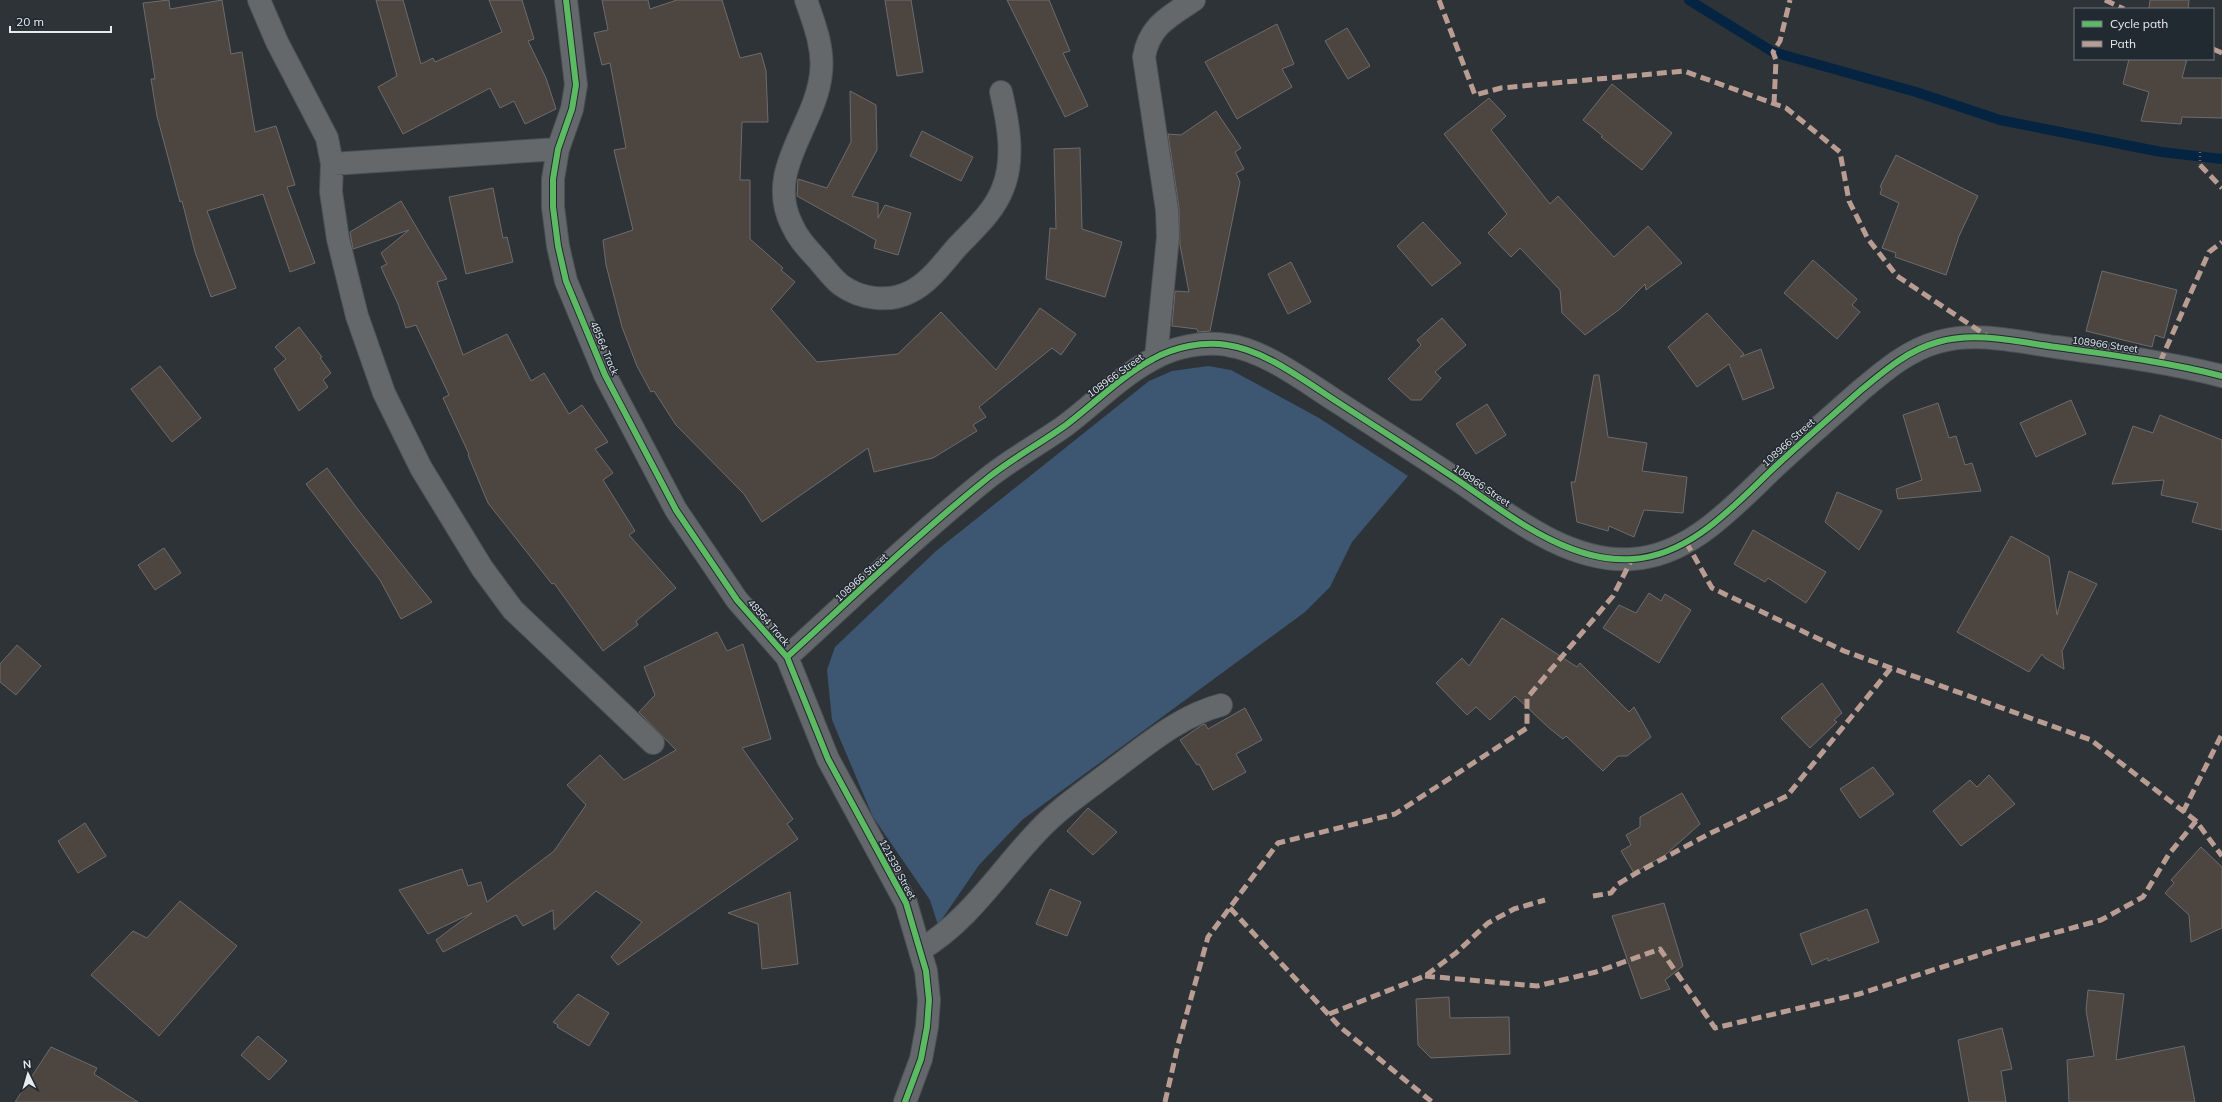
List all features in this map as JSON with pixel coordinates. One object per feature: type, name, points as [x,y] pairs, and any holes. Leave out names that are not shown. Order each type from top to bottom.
[{"type":"street","points":[[259,0],[277,42],[327,138],[332,164],[331,192],[338,239],[357,316],[384,393],[421,468],[482,568],[513,610],[653,743]]},
{"type":"street","name":"48564 Track","points":[[566,0],[576,85],[572,109],[558,149],[553,179],[553,207],[558,246],[566,281],[605,375],[676,510],[696,543],[737,600],[787,657]]},
{"type":"street","points":[[806,0],[818,39],[821,74],[817,94],[787,166],[783,191],[791,223],[800,239],[841,285],[859,295],[881,299],[898,297],[910,292],[926,281],[989,213],[1003,188],[1008,168],[1007,117],[1001,92]]},
{"type":"street","points":[[1156,357],[1168,237],[1167,210],[1144,57],[1146,43],[1154,30],[1164,20],[1194,0]]},
{"type":"street","points":[[332,164],[558,149]]},
{"type":"street","name":"108966 Street","points":[[787,657],[950,508],[994,472],[1063,427],[1128,375],[1156,357],[1190,346],[1209,344],[1229,345],[1249,350],[1287,370],[1424,457],[1534,532],[1562,544],[1601,557],[1632,559],[1661,554],[1686,542],[1734,506],[1827,420],[1888,367],[1911,353],[1937,342],[1959,338],[1991,338],[2160,362],[2222,376]]},
{"type":"street","name":"121339 Street","points":[[787,657],[828,760],[906,903],[926,971],[929,1000],[927,1027],[921,1060],[905,1102]]},
{"type":"street","points":[[920,950],[940,938],[958,922],[1038,831],[1082,792],[1184,719],[1204,710],[1221,705]]},
{"type":"path","points":[[2200,149],[2200,165]]},
{"type":"shaded area","points":[[1208,366],[1231,370],[1319,418],[1408,476],[1352,542],[1330,587],[1305,612],[1022,820],[979,865],[938,925],[930,900],[873,817],[832,720],[827,670],[835,647],[936,551],[1149,381],[1172,371]]},
{"type":"building","points":[[169,0],[170,9],[222,0],[231,54],[242,52],[255,132],[276,126],[295,185],[287,187],[315,263],[290,272],[263,194],[207,211],[236,288],[211,297],[195,252],[182,201],[180,202],[157,116],[151,79],[155,79],[143,3]]},
{"type":"building","points":[[376,0],[403,0],[421,64],[433,58],[435,62],[502,32],[489,0],[522,0],[534,39],[528,41],[546,78],[556,109],[525,124],[514,101],[500,108],[490,88],[403,134],[378,87],[397,76]]},
{"type":"building","points":[[602,0],[648,0],[650,9],[677,0],[722,0],[740,58],[761,53],[766,71],[768,122],[742,122],[740,180],[750,180],[750,239],[783,268],[781,270],[795,282],[771,309],[817,362],[898,354],[941,312],[996,370],[1040,308],[1076,334],[1061,355],[1052,348],[979,407],[986,417],[973,425],[977,431],[933,458],[874,472],[868,448],[762,522],[744,494],[676,425],[654,391],[651,392],[637,366],[622,327],[606,265],[603,240],[633,230],[614,150],[626,148],[610,63],[602,65],[594,33],[608,30]]},
{"type":"building","points":[[885,0],[911,0],[923,72],[897,76]]},
{"type":"building","points":[[1007,0],[1049,0],[1070,51],[1063,53],[1088,106],[1065,117]]},
{"type":"building","points":[[2150,0],[2189,0],[2188,8],[2149,8]]},
{"type":"building","points":[[1277,24],[1294,64],[1282,69],[1292,87],[1237,119],[1205,62]]},
{"type":"building","points":[[1347,28],[1370,66],[1348,79],[1325,41]]},
{"type":"building","points":[[2129,60],[2187,60],[2182,78],[2222,78],[2222,118],[2182,117],[2181,124],[2141,121],[2149,92],[2123,84]]},
{"type":"building","points":[[1612,84],[1672,133],[1642,170],[1601,137],[1603,136],[1583,120]]},
{"type":"building","points":[[850,91],[876,105],[877,150],[852,196],[878,203],[878,218],[885,205],[911,213],[898,255],[874,248],[876,240],[797,196],[798,179],[827,188],[851,142]]},
{"type":"building","points":[[1489,98],[1506,116],[1491,130],[1550,204],[1558,196],[1614,257],[1648,226],[1682,263],[1646,290],[1645,284],[1620,309],[1585,335],[1562,313],[1560,290],[1520,248],[1511,257],[1488,233],[1507,214],[1444,134]]},
{"type":"building","points":[[1216,111],[1241,148],[1235,152],[1244,169],[1236,173],[1240,182],[1210,331],[1198,332],[1197,329],[1172,326],[1175,291],[1189,292],[1180,245],[1179,208],[1168,134],[1181,135]]},
{"type":"building","points":[[922,131],[973,157],[961,181],[910,156]]},
{"type":"building","points":[[1080,148],[1082,229],[1122,242],[1105,297],[1046,279],[1050,228],[1056,229],[1054,149]]},
{"type":"building","points":[[1896,155],[1978,196],[1959,236],[1946,275],[1895,257],[1896,253],[1882,248],[1899,203],[1880,194],[1882,188],[1880,187]]},
{"type":"building","points":[[493,188],[503,238],[507,237],[513,262],[466,274],[449,197]]},
{"type":"building","points":[[401,201],[447,279],[437,282],[463,355],[507,334],[531,381],[544,373],[569,414],[582,405],[608,442],[595,449],[613,473],[603,480],[635,531],[629,535],[676,588],[636,621],[638,625],[603,651],[554,583],[552,584],[488,503],[468,455],[469,454],[443,398],[449,395],[416,325],[406,328],[398,304],[381,267],[387,264],[381,253],[409,230],[353,249],[350,232]]},
{"type":"building","points":[[1423,222],[1461,263],[1432,286],[1397,246]]},
{"type":"building","points":[[1813,260],[1857,299],[1852,305],[1860,312],[1837,339],[1784,293]]},
{"type":"building","points":[[1291,262],[1311,302],[1288,314],[1268,274]]},
{"type":"building","points":[[2102,271],[2177,290],[2164,338],[2155,335],[2152,347],[2086,331]]},
{"type":"building","points":[[1707,313],[1744,354],[1740,357],[1761,349],[1774,388],[1743,400],[1729,364],[1697,387],[1668,347]]},
{"type":"building","points":[[1442,318],[1466,345],[1435,372],[1441,378],[1421,400],[1411,400],[1388,379],[1421,345],[1417,340]]},
{"type":"building","points":[[299,327],[322,357],[320,358],[331,373],[323,380],[328,387],[299,411],[274,369],[286,359],[275,347]]},
{"type":"building","points":[[160,366],[201,418],[172,442],[131,389]]},
{"type":"building","points":[[1594,375],[1599,375],[1608,437],[1647,443],[1642,471],[1687,477],[1683,513],[1644,510],[1634,537],[1609,526],[1608,531],[1577,522],[1571,482],[1575,482]]},
{"type":"building","points":[[2071,400],[2086,434],[2036,457],[2020,423]]},
{"type":"building","points":[[1938,403],[1949,438],[1956,436],[1965,465],[1972,463],[1981,491],[1898,499],[1896,489],[1922,480],[1903,415]]},
{"type":"building","points":[[1487,404],[1506,435],[1476,454],[1456,424]]},
{"type":"building","points":[[2160,415],[2222,440],[2222,530],[2192,522],[2198,503],[2161,495],[2164,480],[2112,484],[2133,426],[2153,433]]},
{"type":"building","points":[[327,468],[359,511],[432,602],[401,619],[380,580],[306,484]]},
{"type":"building","points":[[1837,492],[1882,511],[1859,550],[1825,522]]},
{"type":"building","points":[[1753,530],[1826,572],[1806,603],[1768,578],[1765,582],[1734,564]]},
{"type":"building","points":[[2011,536],[2049,557],[2057,615],[2069,571],[2097,584],[2062,651],[2064,669],[2045,658],[2042,654],[2029,672],[1957,632]]},
{"type":"building","points":[[164,548],[181,573],[155,590],[138,565]]},
{"type":"building","points":[[1649,593],[1661,601],[1665,594],[1691,610],[1659,663],[1603,628],[1619,605],[1636,613]]},
{"type":"building","points":[[1502,618],[1577,667],[1580,663],[1629,712],[1634,707],[1651,737],[1627,756],[1618,756],[1603,771],[1566,736],[1563,739],[1515,696],[1490,720],[1476,707],[1467,715],[1436,683],[1462,658],[1469,666]]},
{"type":"building","points":[[717,632],[727,651],[743,644],[771,739],[742,748],[793,819],[787,824],[798,839],[618,965],[611,957],[642,922],[596,891],[554,930],[553,910],[523,926],[516,915],[443,952],[436,940],[472,913],[428,934],[399,890],[462,869],[468,886],[481,882],[487,902],[554,851],[586,805],[567,785],[600,755],[624,780],[676,750],[639,712],[655,695],[644,667]]},
{"type":"building","points":[[17,645],[41,666],[16,695],[0,682],[0,664]]},
{"type":"building","points":[[1822,683],[1842,713],[1834,720],[1837,722],[1810,748],[1781,718]]},
{"type":"building","points":[[1245,708],[1262,740],[1236,754],[1246,772],[1213,790],[1199,764],[1197,765],[1180,740],[1202,725],[1205,724],[1208,729]]},
{"type":"building","points":[[1873,767],[1894,794],[1860,818],[1840,789]]},
{"type":"building","points":[[1989,775],[2015,804],[1961,846],[1933,811],[1970,780],[1977,787]]},
{"type":"building","points":[[1682,793],[1700,824],[1665,855],[1634,873],[1621,851],[1631,845],[1626,835],[1640,827],[1640,817]]},
{"type":"building","points":[[1088,808],[1117,832],[1093,855],[1067,831]]},
{"type":"building","points":[[85,823],[106,856],[78,873],[58,841]]},
{"type":"building","points":[[2201,847],[2222,867],[2222,928],[2191,942],[2189,915],[2165,893],[2174,883],[2171,880]]},
{"type":"building","points":[[1050,889],[1081,902],[1067,936],[1036,924]]},
{"type":"building","points":[[790,892],[798,964],[762,969],[758,924],[728,913]]},
{"type":"building","points":[[180,901],[237,946],[159,1036],[91,975],[133,931],[147,938]]},
{"type":"building","points":[[1664,903],[1683,966],[1665,980],[1670,989],[1641,999],[1612,916]]},
{"type":"building","points":[[1867,909],[1879,942],[1828,961],[1828,958],[1812,965],[1800,934]]},
{"type":"building","points":[[2088,990],[2124,994],[2116,1060],[2184,1046],[2195,1102],[2069,1102],[2067,1060],[2094,1056],[2086,1010]]},
{"type":"building","points":[[578,994],[609,1013],[589,1046],[557,1027],[558,1025],[553,1022]]},
{"type":"building","points":[[1449,997],[1450,1018],[1509,1017],[1510,1054],[1431,1058],[1418,1045],[1416,999]]},
{"type":"building","points":[[2002,1028],[2012,1069],[2001,1071],[2006,1102],[1969,1102],[1958,1040]]},
{"type":"building","points":[[258,1036],[287,1061],[269,1080],[241,1055]]},
{"type":"building","points":[[51,1047],[97,1068],[94,1074],[138,1102],[15,1102]]},
{"type":"waterway","points":[[1689,0],[1773,52],[1916,92],[2000,120],[2161,152],[2222,159]]},
{"type":"marked path","points":[[1439,0],[1475,95],[1501,88],[1684,71],[1786,108],[1840,152],[1849,201],[1868,239],[1897,276],[1987,336]]},
{"type":"marked path","points":[[1774,104],[1776,60],[1773,52],[1780,41],[1790,0]]},
{"type":"marked path","points":[[2105,0],[2122,8]]},
{"type":"marked path","points":[[2214,49],[2222,53]]},
{"type":"marked path","points":[[2200,165],[2222,188]]},
{"type":"marked path","points":[[2160,362],[2209,252],[2222,242]]},
{"type":"marked path","points":[[1686,542],[1712,588],[1844,651],[2091,740],[2196,821],[2222,856]]},
{"type":"marked path","points":[[1165,1102],[1178,1045],[1208,937],[1278,843],[1395,814],[1527,728],[1527,698],[1613,596],[1632,559]]},
{"type":"marked path","points":[[1593,896],[1611,893],[1618,884],[1638,872],[1707,835],[1787,796],[1891,668]]},
{"type":"marked path","points":[[2183,812],[2222,734]]},
{"type":"marked path","points":[[1425,976],[1537,986],[1596,972],[1660,949],[1715,1028],[1859,994],[2007,946],[2101,920],[2143,897],[2169,854],[2196,821]]},
{"type":"marked path","points":[[1329,1014],[1425,976],[1456,953],[1488,923],[1514,909],[1545,900]]},
{"type":"marked path","points":[[1230,908],[1340,1027],[1432,1102]]},
{"type":"cycle path","points":[[566,0],[576,85],[572,109],[558,149],[553,179],[553,207],[558,246],[566,281],[605,375],[676,510],[737,600],[787,657],[828,759],[906,903],[926,971],[929,1000],[927,1027],[921,1059],[905,1102]]},
{"type":"cycle path","points":[[787,657],[912,542],[989,477],[1066,425],[1130,373],[1161,355],[1189,346],[1218,344],[1241,348],[1256,353],[1285,368],[1541,535],[1586,554],[1609,558],[1633,559],[1655,555],[1675,548],[1713,524],[1730,510],[1798,445],[1878,376],[1906,356],[1938,342],[1967,337],[1997,338],[2139,359],[2222,376]]}]
